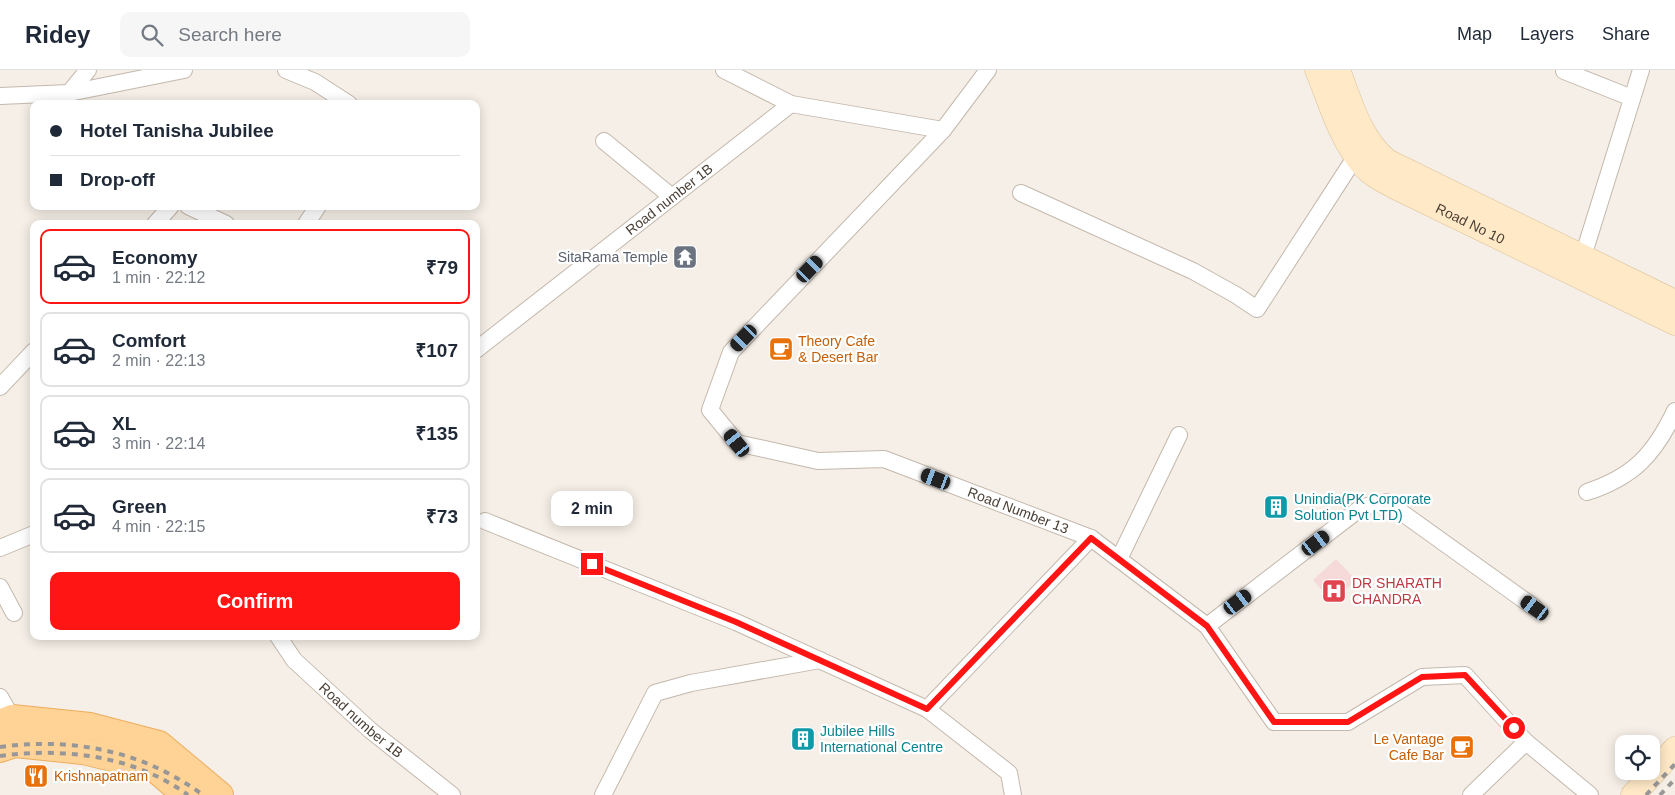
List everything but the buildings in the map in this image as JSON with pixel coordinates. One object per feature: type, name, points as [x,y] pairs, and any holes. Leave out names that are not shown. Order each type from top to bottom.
[{"type":"main road","name":"Road No 10","points":[[1317,70],[1344,134],[1356,156],[1376,176],[1395,187],[1580,266],[1675,302]]},
{"type":"main road","name":"Road No 10","points":[[1338,70],[1361,126],[1377,153],[1386,161],[1580,266],[1675,323]]},
{"type":"main road","points":[[4,712],[90,726],[159,744],[220,795]]},
{"type":"main road","points":[[0,750],[15,744],[83,751],[154,768],[185,795]]},
{"type":"main road","points":[[1633,795],[1675,749]]},
{"type":"street","points":[[69,93],[88,70]]},
{"type":"street","points":[[0,96],[69,93],[184,70]]},
{"type":"street","points":[[286,70],[315,82],[344,100]]},
{"type":"street","points":[[724,70],[791,104],[943,130]]},
{"type":"street","name":"Road Number 13","points":[[988,70],[943,130],[730,352],[710,410],[737,443],[818,461],[884,459],[1091,538],[1207,626],[1274,722],[1348,722],[1422,677],[1465,675],[1526,742],[1590,795]]},
{"type":"street","points":[[1580,266],[1641,70]]},
{"type":"street","points":[[1564,71],[1632,98]]},
{"type":"street","name":"Road number 1B","points":[[480,347],[791,104]]},
{"type":"street","points":[[604,141],[672,197]]},
{"type":"street","points":[[1021,193],[1193,270],[1256,309],[1356,156]]},
{"type":"street","points":[[159,220],[167,210]]},
{"type":"street","points":[[196,210],[218,220]]},
{"type":"street","points":[[0,387],[30,355]]},
{"type":"street","points":[[1586,492],[1608,485],[1640,464],[1655,448],[1675,411]]},
{"type":"street","points":[[1119,559],[1179,435]]},
{"type":"street","points":[[1207,626],[1362,507],[1387,502],[1535,608]]},
{"type":"street","points":[[484,521],[736,622],[927,709],[1009,773],[1014,795]]},
{"type":"street","points":[[0,548],[30,536]]},
{"type":"street","points":[[927,709],[1091,538]]},
{"type":"street","points":[[0,587],[14,613]]},
{"type":"street","name":"Road number 1B","points":[[281,640],[294,660],[370,730],[452,795]]},
{"type":"street","points":[[603,795],[655,693],[691,683],[820,660]]},
{"type":"street","points":[[1471,795],[1526,742]]},
{"type":"shaded area","name":"DR SHARATH CHANDRA","points":[[1336,559],[1356,580],[1333,602],[1313,580]]},
{"type":"railway","points":[[0,747],[54,744],[106,751],[132,758],[156,768],[180,780],[203,795]]},
{"type":"railway","points":[[0,756],[24,753],[49,753],[74,754],[98,758],[122,763],[145,771],[188,795]]},
{"type":"railway","points":[[1646,795],[1675,764]]},
{"type":"railway","points":[[1660,795],[1675,779]]},
{"type":"place","name":"SitaRama Temple","points":[[685,257]]},
{"type":"place","name":"Theory Cafe & Desert Bar","points":[[781,349]]},
{"type":"place","name":"Unindia(PK Corporate Solution Pvt LTD)","points":[[1276,507]]},
{"type":"place","name":"DR SHARATH CHANDRA","points":[[1334,591]]},
{"type":"place","name":"Jubilee Hills International Centre","points":[[803,739]]},
{"type":"place","name":"Le Vantage Cafe Bar","points":[[1462,747]]},
{"type":"place","name":"Krishnapatnam","points":[[36,776]]},
{"type":"route","points":[[592,564],[736,622],[927,709],[1091,538],[1207,626],[1274,722],[1348,722],[1422,677],[1465,675],[1514,728]]}]
